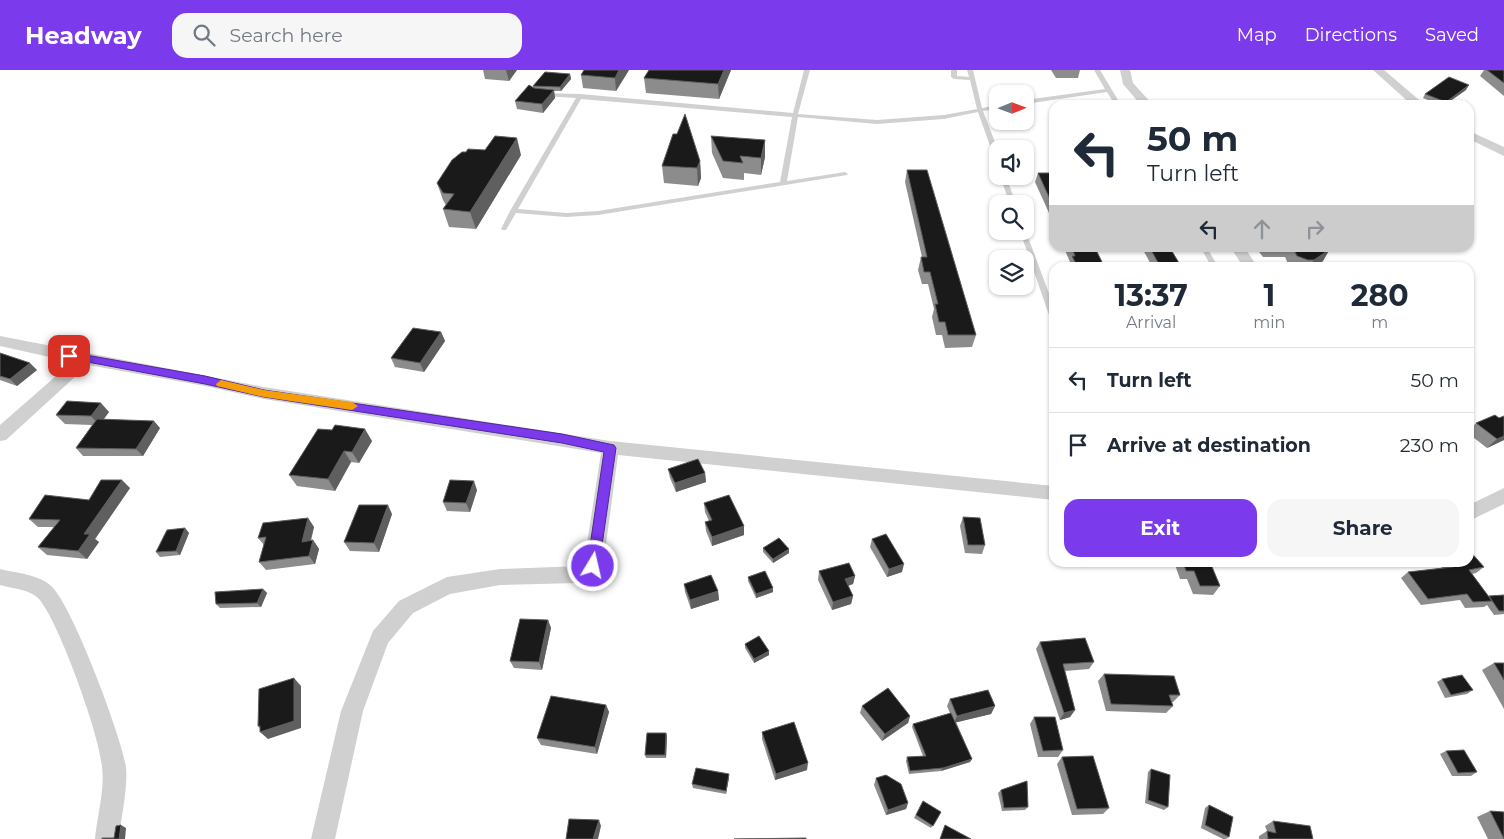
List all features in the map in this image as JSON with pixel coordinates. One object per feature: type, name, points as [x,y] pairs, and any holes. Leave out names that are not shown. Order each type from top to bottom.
[{"type":"street","points":[[1125,70],[1128,84],[1142,100]]},
{"type":"street","points":[[1378,70],[1412,100]]},
{"type":"street","points":[[1474,137],[1504,152]]},
{"type":"street","points":[[0,341],[264,393],[610,448],[969,482],[1049,492]]},
{"type":"street","points":[[0,435],[85,359]]},
{"type":"street","points":[[323,839],[352,711],[380,638],[406,607],[447,586],[500,577],[578,575],[588,572],[593,566],[610,448]]},
{"type":"street","points":[[1474,511],[1504,495]]},
{"type":"street","points":[[0,577],[38,587],[46,593],[56,607],[82,670],[114,766],[107,839]]},
{"type":"lane","points":[[782,183],[795,116],[807,70]]},
{"type":"lane","points":[[954,70],[956,78],[972,79]]},
{"type":"lane","points":[[970,70],[980,110],[991,140]]},
{"type":"lane","points":[[1097,70],[1115,100]]},
{"type":"lane","points":[[1034,101],[1108,90]]},
{"type":"lane","points":[[536,93],[877,122],[944,117],[989,108]]},
{"type":"lane","points":[[504,228],[580,96]]},
{"type":"lane","points":[[513,211],[566,215],[598,213],[845,174]]},
{"type":"lane","points":[[1026,240],[1049,304]]},
{"type":"building","points":[[584,70],[619,70],[615,78],[581,75]]},
{"type":"building","points":[[649,70],[724,70],[718,84],[644,78]]},
{"type":"building","points":[[1487,70],[1504,70],[1504,83]]},
{"type":"building","points":[[545,72],[570,74],[560,87],[533,86]]},
{"type":"building","points":[[1449,77],[1469,85],[1449,100],[1441,100],[1425,94]]},
{"type":"building","points":[[529,85],[534,88],[554,90],[542,104],[515,101]]},
{"type":"building","points":[[685,114],[700,161],[697,168],[662,166],[673,134],[677,134]]},
{"type":"building","points":[[495,136],[517,138],[470,212],[443,209],[454,194],[443,193],[437,183],[452,160],[468,149],[485,150]]},
{"type":"building","points":[[711,136],[765,140],[761,158],[740,156],[743,163],[723,161]]},
{"type":"building","points":[[907,170],[927,170],[976,335],[948,335],[945,322],[939,322],[935,304],[938,304],[930,272],[924,272],[921,257],[927,257]]},
{"type":"building","points":[[1038,173],[1049,173],[1049,197]]},
{"type":"building","points":[[1074,252],[1097,252],[1102,262],[1075,262],[1072,256],[1075,256]]},
{"type":"building","points":[[1152,252],[1172,252],[1178,262],[1158,262]]},
{"type":"building","points":[[1295,252],[1326,252],[1314,260],[1297,256]]},
{"type":"building","points":[[413,328],[441,332],[420,363],[391,358]]},
{"type":"building","points":[[0,353],[30,363],[10,379],[0,376]]},
{"type":"building","points":[[67,401],[101,403],[91,416],[56,415]]},
{"type":"building","points":[[1495,415],[1499,418],[1504,416],[1504,436],[1497,439],[1476,423]]},
{"type":"building","points":[[97,419],[154,421],[136,449],[76,448]]},
{"type":"building","points":[[335,425],[365,429],[352,452],[344,451],[328,479],[289,475],[318,429],[332,430]]},
{"type":"building","points":[[698,459],[705,473],[675,483],[668,469]]},
{"type":"building","points":[[101,480],[122,480],[84,534],[90,534],[78,551],[38,547],[60,520],[29,519],[45,495],[89,500]]},
{"type":"building","points":[[450,480],[474,481],[466,503],[443,502]]},
{"type":"building","points":[[729,495],[744,526],[712,537],[705,522],[712,520],[704,503]]},
{"type":"building","points":[[359,505],[388,505],[374,543],[344,542]]},
{"type":"building","points":[[963,517],[980,518],[985,545],[968,545]]},
{"type":"building","points":[[308,518],[302,542],[313,540],[309,556],[259,562],[266,537],[258,538],[263,523]]},
{"type":"building","points":[[185,528],[176,551],[156,552],[167,530]]},
{"type":"building","points":[[886,534],[904,564],[889,569],[872,539]]},
{"type":"building","points":[[779,538],[789,549],[773,559],[763,548]]},
{"type":"building","points":[[1474,556],[1484,567],[1469,570],[1492,601],[1473,602],[1467,594],[1428,599],[1408,572],[1453,567],[1474,567]]},
{"type":"building","points":[[849,563],[855,576],[845,579],[853,596],[833,602],[819,571]]},
{"type":"building","points":[[1185,567],[1212,567],[1220,586],[1200,586],[1194,571],[1186,571]]},
{"type":"building","points":[[765,571],[773,588],[756,594],[748,577]]},
{"type":"building","points":[[711,575],[718,591],[690,600],[684,584]]},
{"type":"building","points":[[263,589],[257,603],[216,604],[215,592]]},
{"type":"building","points":[[1504,595],[1504,611],[1499,611],[1489,596]]},
{"type":"building","points":[[520,619],[548,620],[539,662],[510,661]]},
{"type":"building","points":[[759,636],[769,651],[754,659],[745,644]]},
{"type":"building","points":[[1085,638],[1094,662],[1063,664],[1075,710],[1064,713],[1040,642]]},
{"type":"building","points":[[1494,663],[1504,663],[1504,680]]},
{"type":"building","points":[[1104,674],[1174,676],[1180,695],[1169,695],[1173,706],[1111,704]]},
{"type":"building","points":[[1462,675],[1473,690],[1451,695],[1442,679]]},
{"type":"building","points":[[294,678],[294,721],[260,732],[260,726],[258,726],[259,689]]},
{"type":"building","points":[[888,688],[910,716],[885,734],[862,706]]},
{"type":"building","points":[[988,690],[995,706],[957,716],[950,699]]},
{"type":"building","points":[[551,696],[606,705],[595,747],[537,738]]},
{"type":"building","points":[[951,713],[972,759],[943,768],[910,771],[907,757],[926,756],[913,724]]},
{"type":"building","points":[[1034,717],[1055,717],[1063,750],[1043,751]]},
{"type":"building","points":[[794,722],[808,763],[776,774],[762,732]]},
{"type":"building","points":[[647,733],[666,733],[665,755],[645,755]]},
{"type":"building","points":[[1464,750],[1477,772],[1458,773],[1446,751]]},
{"type":"building","points":[[1093,756],[1109,808],[1077,809],[1062,757]]},
{"type":"building","points":[[696,768],[729,774],[726,791],[692,784]]},
{"type":"building","points":[[1151,769],[1170,775],[1168,807],[1148,800]]},
{"type":"building","points":[[886,775],[901,784],[908,803],[888,810],[876,778]]},
{"type":"building","points":[[1027,781],[1028,807],[1004,808],[1001,790]]},
{"type":"building","points":[[923,801],[941,812],[933,826],[916,815]]},
{"type":"building","points":[[1209,805],[1233,817],[1229,837],[1205,825]]},
{"type":"building","points":[[1490,811],[1504,812],[1504,839]]},
{"type":"building","points":[[569,819],[599,820],[593,839],[566,839]]},
{"type":"building","points":[[1273,821],[1310,826],[1313,839],[1268,839],[1267,831],[1276,833]]},
{"type":"building","points":[[121,825],[119,839],[102,839],[114,838],[116,826]]},
{"type":"building","points":[[945,825],[971,839],[940,839]]},
{"type":"building","points":[[806,838],[806,839],[734,839]]},
{"type":"slow traffic","points":[[221,384],[264,393],[352,406]]},
{"type":"route","points":[[69,356],[205,380],[264,393],[410,414],[610,448],[593,566]]}]
